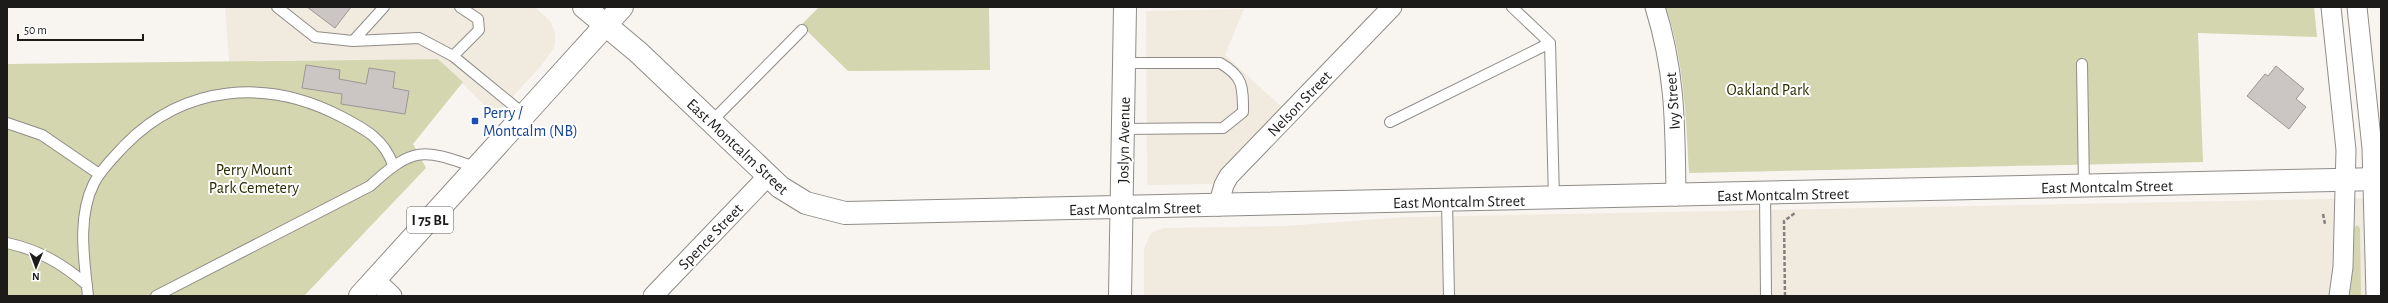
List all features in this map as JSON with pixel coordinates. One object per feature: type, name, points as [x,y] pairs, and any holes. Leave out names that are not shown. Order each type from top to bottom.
[{"type":"main road","name":"East Montcalm Street","points":[[584,7],[638,52],[780,187],[806,203],[845,213],[1554,199],[2377,180]]},
{"type":"main road","name":"I 75 BL","points":[[360,296],[478,168],[622,7]]},
{"type":"main road","name":"Joslyn Avenue","points":[[1120,296],[1125,7]]},
{"type":"street","name":"Nelson Street","points":[[1218,206],[1223,187],[1229,176],[1392,7]]},
{"type":"street","name":"Ivy Street","points":[[1655,7],[1666,45],[1672,81],[1676,196]]},
{"type":"street","points":[[2331,7],[2346,150],[2344,267],[2339,296]]},
{"type":"street","points":[[2357,7],[2377,180],[2376,296]]},
{"type":"street","name":"Spence Street","points":[[653,296],[768,176]]},
{"type":"street","points":[[375,280],[392,296]]},
{"type":"lane","points":[[277,7],[315,37],[353,41],[419,38],[453,56],[525,115]]},
{"type":"lane","points":[[353,41],[384,7]]},
{"type":"lane","points":[[453,56],[479,30],[478,20],[460,7]]},
{"type":"lane","points":[[1512,7],[1550,43],[1554,199]]},
{"type":"lane","points":[[712,122],[802,30]]},
{"type":"lane","points":[[1390,122],[1550,43]]},
{"type":"lane","points":[[1123,129],[1222,128],[1243,112],[1243,87],[1233,71],[1220,63],[1124,64]]},
{"type":"lane","points":[[2082,64],[2084,187]]},
{"type":"lane","points":[[88,296],[84,221],[90,192],[99,174],[127,143],[161,116],[203,99],[246,92],[287,95],[337,114],[375,136],[384,145],[393,165]]},
{"type":"lane","points":[[7,123],[42,135],[99,174]]},
{"type":"lane","points":[[156,296],[370,186],[393,165],[413,157],[429,153],[478,168]]},
{"type":"lane","points":[[1765,194],[1766,296]]},
{"type":"lane","points":[[1447,201],[1449,296]]},
{"type":"lane","points":[[7,244],[35,251],[52,259],[68,268],[87,285]]},
{"type":"path","points":[[1785,296],[1784,221],[1795,213]]},
{"type":"shaded area","points":[[225,7],[535,7],[551,22],[555,32],[555,41],[554,48],[540,67],[495,116],[438,59],[229,61]]},
{"type":"shaded area","points":[[1244,9],[1225,55],[1283,108],[1213,184],[1147,185],[1146,11]]},
{"type":"shaded area","points":[[2381,198],[2381,296],[1144,296],[1144,249],[1151,233],[1164,228],[1285,226],[1407,217]]},
{"type":"green space","points":[[819,7],[989,7],[990,70],[848,71],[801,25]]},
{"type":"green space","name":"Oakland Park","points":[[1666,7],[2314,7],[2317,37],[2198,33],[2203,162],[1689,173],[1683,89],[1677,48]]},
{"type":"green space","name":"Perry Mount Park Cemetery","points":[[438,59],[463,82],[413,144],[426,168],[304,296],[7,296],[7,64]]},
{"type":"green space","points":[[2357,225],[2360,228],[2361,296],[2350,296],[2354,257],[2354,228]]},
{"type":"building","points":[[307,7],[351,7],[335,28]]},
{"type":"building","points":[[306,65],[340,70],[339,79],[366,84],[369,68],[395,72],[393,88],[409,91],[405,114],[341,104],[342,94],[302,88]]},
{"type":"building","points":[[2276,66],[2304,89],[2296,99],[2306,107],[2289,129],[2247,96],[2265,74],[2268,76]]},
{"type":"place","name":"Perry / Montcalm (NB)","points":[[475,121]]}]
